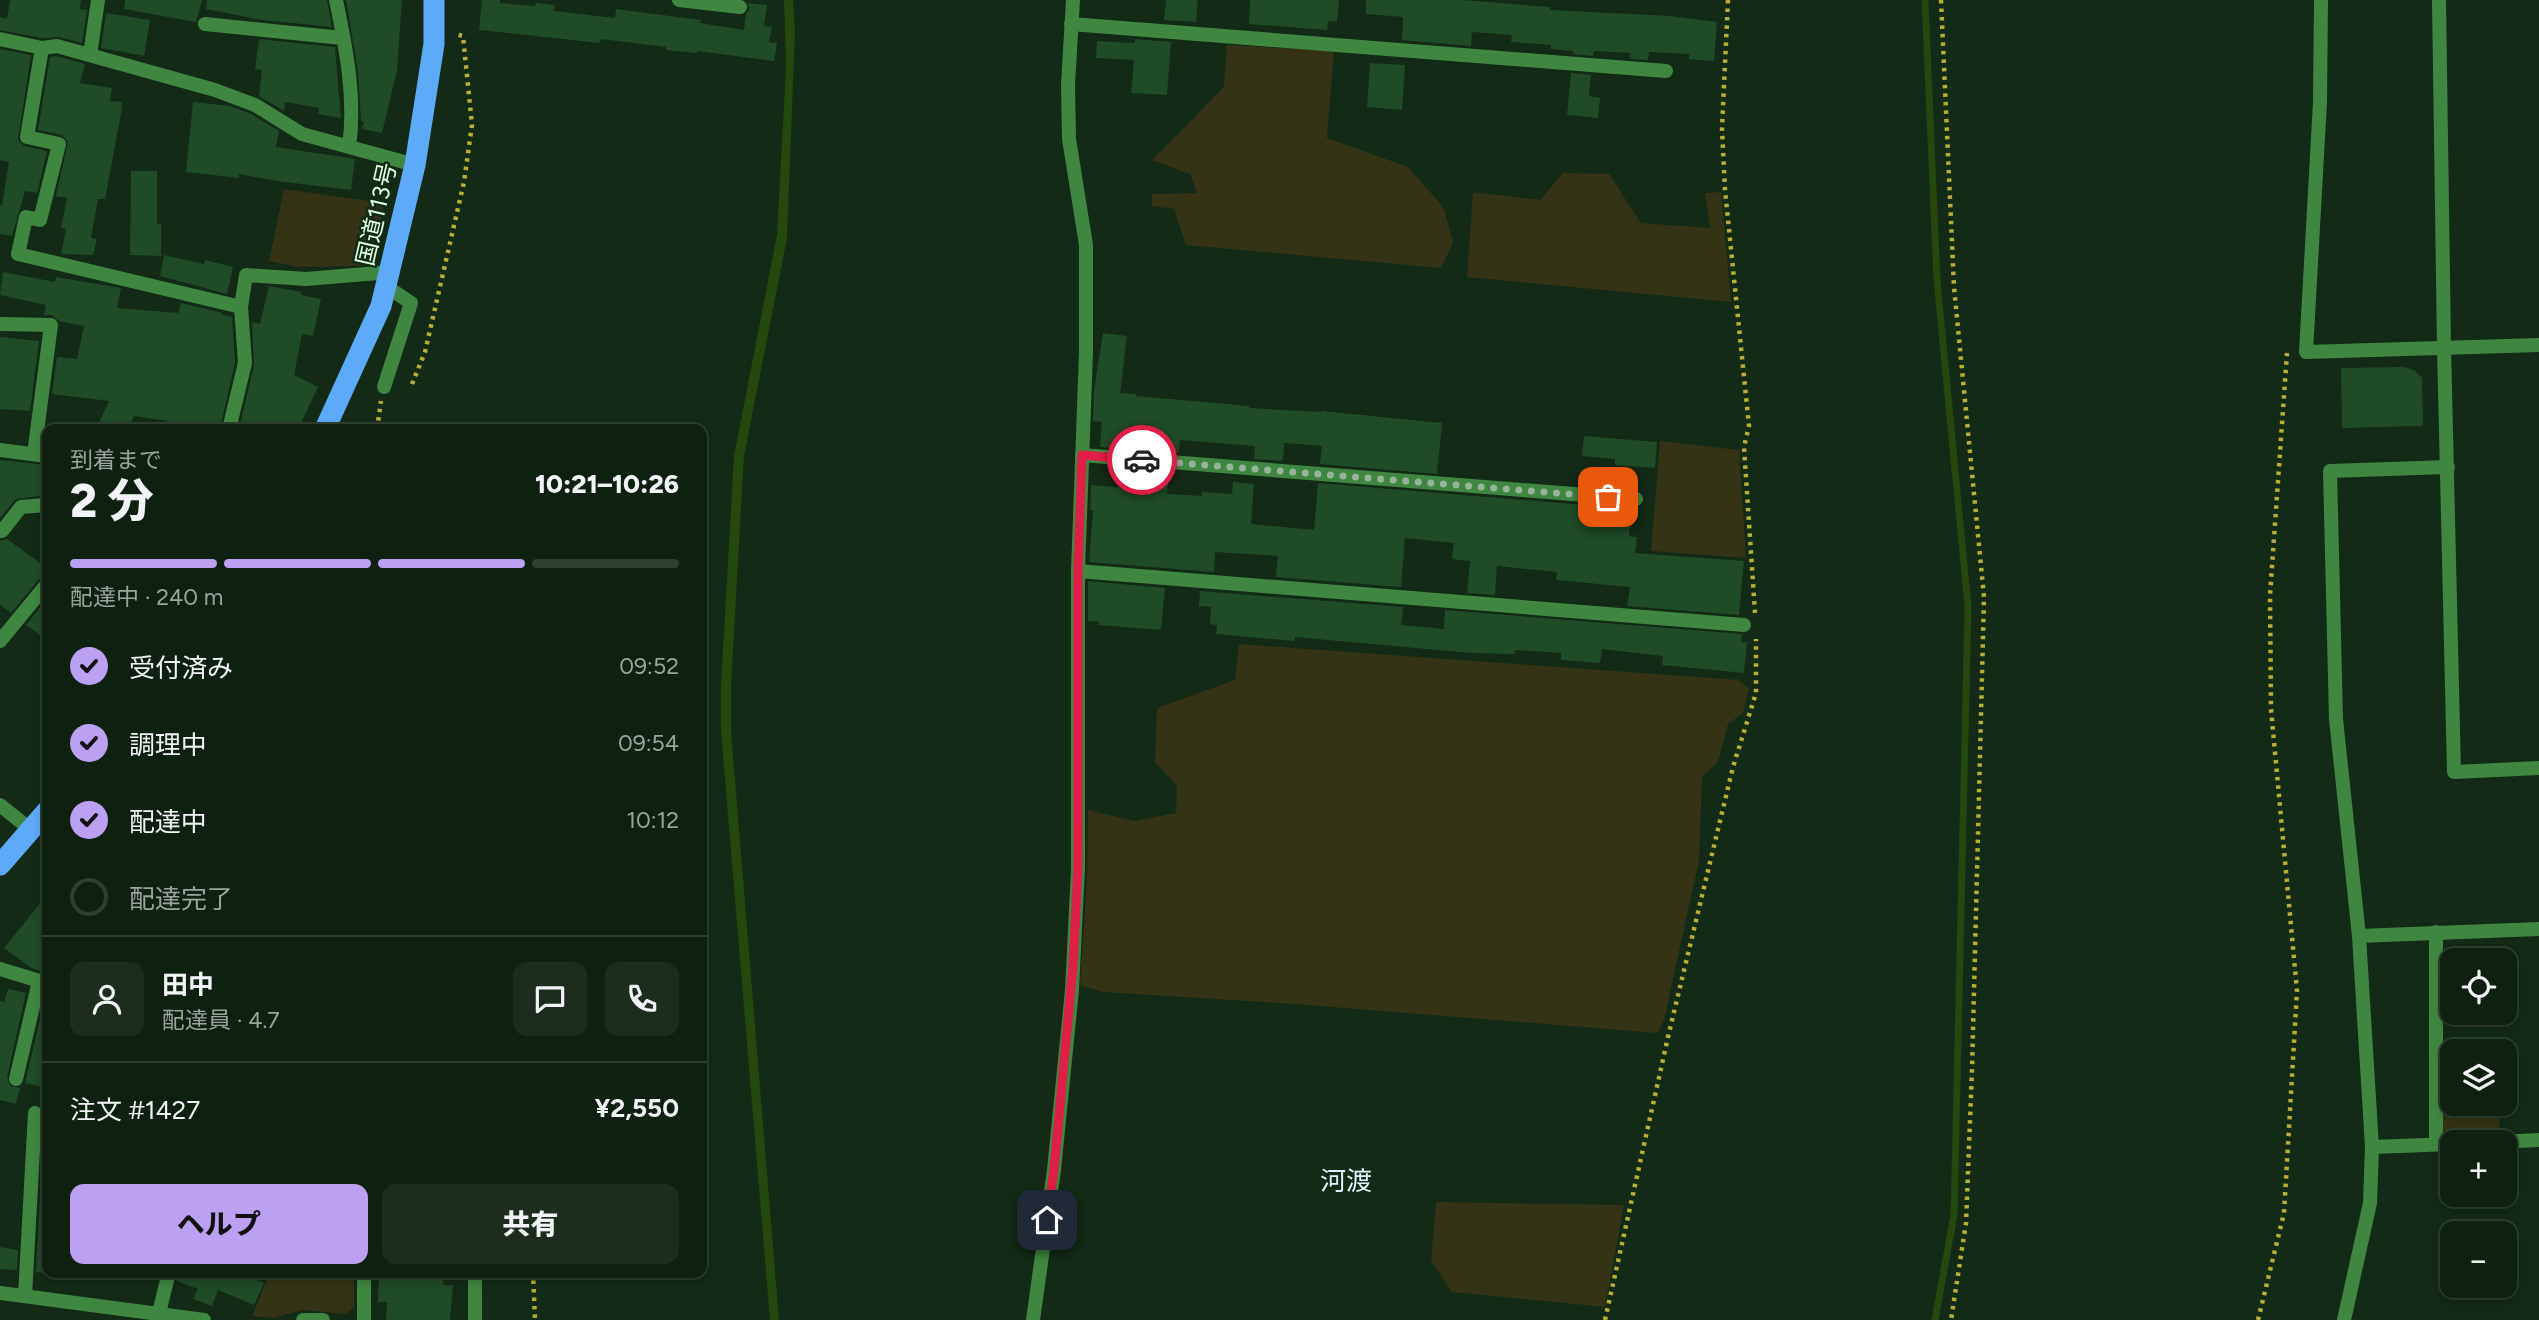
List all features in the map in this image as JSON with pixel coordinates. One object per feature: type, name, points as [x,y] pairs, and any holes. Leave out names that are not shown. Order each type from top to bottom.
[{"type":"highway","name":"国道113号","points":[[327,424],[381,306],[388,279],[415,165],[434,44],[435,0]]},
{"type":"highway","points":[[0,865],[42,817]]},
{"type":"street","points":[[90,55],[98,0]]},
{"type":"street","points":[[336,0],[350,78],[349,147]]},
{"type":"street","points":[[679,0],[740,7]]},
{"type":"street","points":[[1032,1320],[1054,1170],[1072,990],[1078,868],[1078,571],[1086,352],[1086,245],[1069,139],[1068,85],[1073,0]]},
{"type":"street","points":[[2321,0],[2320,102],[2306,352],[2539,345]]},
{"type":"street","points":[[2439,0],[2454,772],[2539,768]]},
{"type":"street","points":[[205,24],[342,38]]},
{"type":"street","points":[[1071,24],[1666,71]]},
{"type":"street","points":[[0,39],[42,48],[57,46],[215,90],[255,106],[302,134],[415,165]]},
{"type":"street","points":[[42,48],[27,137],[59,144],[40,220],[26,217],[18,254],[240,307]]},
{"type":"street","points":[[230,424],[246,363],[240,307],[246,275],[306,279],[388,279],[411,303],[384,387]]},
{"type":"street","points":[[0,324],[51,325],[43,424]]},
{"type":"street","points":[[0,450],[41,455]]},
{"type":"street","points":[[1082,455],[1636,499]]},
{"type":"street","points":[[2344,1320],[2370,1203],[2372,1147],[2359,936],[2336,719],[2330,471],[2448,467]]},
{"type":"street","points":[[0,531],[21,507],[42,505]]},
{"type":"street","points":[[1078,571],[1752,626]]},
{"type":"street","points":[[0,641],[42,590]]},
{"type":"street","points":[[0,805],[31,830]]},
{"type":"street","points":[[2359,936],[2539,929]]},
{"type":"street","points":[[2436,932],[2436,1144]]},
{"type":"street","points":[[0,969],[42,982]]},
{"type":"street","points":[[16,1079],[42,986]]},
{"type":"street","points":[[25,1296],[36,1114]]},
{"type":"street","points":[[2517,1141],[2539,1140]]},
{"type":"street","points":[[2372,1147],[2440,1144]]},
{"type":"street","points":[[161,1316],[168,1278]]},
{"type":"street","points":[[364,1278],[364,1320]]},
{"type":"street","points":[[475,1278],[475,1320]]},
{"type":"street","points":[[0,1293],[204,1320]]},
{"type":"street","points":[[303,1320],[323,1320]]},
{"type":"path","points":[[1605,1320],[1671,1023],[1733,767],[1756,693],[1744,447],[1749,426],[1725,190],[1723,128],[1728,0]]},
{"type":"path","points":[[1941,0],[1954,287],[1984,597],[1966,1223],[1951,1320]]},
{"type":"path","points":[[412,384],[425,352],[464,182],[472,125],[463,36],[434,30]]},
{"type":"path","points":[[2258,1320],[2284,1213],[2297,991],[2271,709],[2271,582],[2287,351]]},
{"type":"path","points":[[378,424],[384,387]]},
{"type":"path","points":[[533,1278],[535,1320]]},
{"type":"shaded area","points":[[784,0],[793,0],[795,32],[787,238],[744,456],[731,684],[731,731],[779,1320],[770,1320],[721,731],[721,684],[734,456],[777,235],[786,66]]},
{"type":"shaded area","points":[[1227,45],[1334,51],[1327,138],[1408,167],[1444,208],[1453,243],[1441,268],[1186,245],[1174,209],[1152,206],[1152,194],[1197,193],[1190,174],[1152,160],[1224,87]]},
{"type":"shaded area","points":[[1563,173],[1609,174],[1641,223],[1710,228],[1705,193],[1721,192],[1731,302],[1467,277],[1473,192],[1540,200]]},
{"type":"shaded area","points":[[284,189],[384,203],[378,235],[366,266],[299,267],[269,261]]},
{"type":"shaded area","points":[[1660,441],[1739,450],[1746,558],[1651,551]]},
{"type":"shaded area","points":[[1239,644],[1739,680],[1749,688],[1743,713],[1728,724],[1718,762],[1702,777],[1699,861],[1664,1020],[1658,1033],[1294,1004],[1103,992],[1080,985],[1087,882],[1088,810],[1134,821],[1176,813],[1177,786],[1155,762],[1157,708],[1235,680]]},
{"type":"shaded area","points":[[2440,1116],[2500,1116],[2499,1130],[2444,1130]]},
{"type":"shaded area","points":[[1436,1202],[1624,1205],[1605,1307],[1452,1292],[1431,1261]]},
{"type":"shaded area","points":[[268,1278],[354,1278],[354,1307],[345,1314],[303,1310],[273,1318],[252,1316]]},
{"type":"building","points":[[10,0],[81,0],[80,9],[87,10],[82,43],[59,37],[42,38],[0,30],[0,17],[7,19]]},
{"type":"building","points":[[125,0],[202,0],[196,22],[124,9]]},
{"type":"building","points":[[207,0],[327,0],[332,27],[262,20],[206,9]]},
{"type":"building","points":[[346,0],[402,0],[397,70],[382,133],[362,129],[364,122],[361,121],[358,72]]},
{"type":"building","points":[[482,0],[535,6],[536,3],[554,5],[554,11],[615,18],[616,9],[701,20],[700,23],[744,30],[748,3],[767,5],[764,26],[772,27],[769,42],[777,43],[774,61],[697,51],[666,50],[666,47],[601,39],[600,43],[479,30]]},
{"type":"building","points":[[1166,0],[1198,0],[1196,22],[1164,20]]},
{"type":"building","points":[[1250,0],[1339,0],[1337,22],[1328,21],[1327,30],[1249,24]]},
{"type":"building","points":[[1366,0],[1463,0],[1550,7],[1550,10],[1670,16],[1717,22],[1714,61],[1689,59],[1689,54],[1649,52],[1648,60],[1630,59],[1630,53],[1594,51],[1593,56],[1573,54],[1573,51],[1551,49],[1551,45],[1511,42],[1512,35],[1472,32],[1471,46],[1402,40],[1403,17],[1366,14]]},
{"type":"building","points":[[106,13],[150,20],[144,56],[101,48]]},
{"type":"building","points":[[259,39],[335,47],[341,118],[318,114],[319,108],[285,102],[284,111],[259,96],[262,70],[255,69]]},
{"type":"building","points":[[1135,39],[1171,42],[1167,95],[1131,93],[1134,60],[1096,58],[1097,41],[1135,43]]},
{"type":"building","points":[[0,49],[31,55],[18,140],[24,146],[47,151],[37,193],[25,191],[12,236],[0,234],[0,205],[9,162],[0,160]]},
{"type":"building","points":[[56,56],[85,64],[80,83],[112,88],[110,101],[122,102],[105,199],[98,199],[91,238],[97,239],[93,255],[61,254],[66,229],[61,228],[67,198],[56,196],[68,142],[62,135],[38,130],[50,57]]},
{"type":"building","points":[[1370,63],[1405,65],[1402,110],[1367,107]]},
{"type":"building","points":[[1571,73],[1591,75],[1589,96],[1600,98],[1598,118],[1567,115]]},
{"type":"building","points":[[193,102],[230,106],[251,114],[279,131],[276,147],[355,159],[351,190],[239,174],[239,178],[186,172]]},
{"type":"building","points":[[131,171],[157,171],[157,224],[161,224],[161,256],[130,255]]},
{"type":"building","points":[[164,255],[233,267],[227,294],[160,276]]},
{"type":"building","points":[[3,272],[55,282],[56,277],[121,288],[117,308],[178,313],[181,303],[232,317],[235,362],[221,424],[166,424],[167,421],[134,416],[130,424],[98,424],[109,401],[52,394],[57,357],[77,359],[84,326],[59,321],[52,315],[44,315],[46,305],[0,295]]},
{"type":"building","points":[[269,286],[321,299],[313,336],[302,334],[294,375],[318,387],[300,424],[240,424],[254,365],[252,322],[260,324]]},
{"type":"building","points":[[1103,333],[1127,336],[1120,393],[1249,408],[1322,411],[1442,423],[1437,474],[1320,464],[1322,446],[1284,443],[1283,461],[1254,459],[1255,446],[1180,440],[1179,453],[1100,447],[1102,422],[1093,421],[1094,390]]},
{"type":"building","points":[[0,337],[39,341],[30,411],[0,409]]},
{"type":"building","points":[[2404,367],[2414,370],[2422,378],[2423,426],[2342,428],[2341,368]]},
{"type":"building","points":[[1584,436],[1657,442],[1655,468],[1615,465],[1615,459],[1582,456]]},
{"type":"building","points":[[0,460],[42,464],[42,494],[16,499],[0,518]]},
{"type":"building","points":[[1142,469],[1169,472],[1167,494],[1232,494],[1233,482],[1254,484],[1251,524],[1314,530],[1318,483],[1631,509],[1629,536],[1637,537],[1635,553],[1744,561],[1739,615],[1627,606],[1630,587],[1556,580],[1557,572],[1497,566],[1495,595],[1467,593],[1470,561],[1452,559],[1454,543],[1405,538],[1401,587],[1276,577],[1278,556],[1215,552],[1214,572],[1089,562],[1093,510],[1090,510],[1091,485],[1140,489]]},
{"type":"building","points":[[7,539],[42,564],[42,577],[11,613],[0,605],[0,541]]},
{"type":"building","points":[[1088,581],[1165,588],[1161,630],[1098,625],[1099,622],[1088,621]]},
{"type":"building","points":[[1200,591],[1403,607],[1401,625],[1444,629],[1445,610],[1742,634],[1741,642],[1747,642],[1744,673],[1662,665],[1663,656],[1602,649],[1600,663],[1561,660],[1561,653],[1515,650],[1515,654],[1471,653],[1295,637],[1294,641],[1216,634],[1217,625],[1210,624],[1211,607],[1199,606]]},
{"type":"building","points":[[42,605],[42,636],[26,625]]},
{"type":"building","points":[[42,901],[42,971],[31,968],[4,948]]},
{"type":"building","points":[[8,989],[26,993],[7,1077],[10,1086],[20,1088],[16,1104],[0,1100],[0,1001],[4,1002]]},
{"type":"building","points":[[42,1011],[42,1087],[25,1083]]},
{"type":"building","points":[[40,1198],[42,1198],[42,1273],[36,1272]]},
{"type":"building","points":[[0,1247],[18,1250],[17,1270],[0,1269]]},
{"type":"building","points":[[177,1278],[252,1278],[264,1283],[254,1305],[218,1290],[212,1306],[193,1299],[198,1289],[177,1281]]},
{"type":"building","points":[[379,1278],[444,1278],[443,1285],[453,1285],[450,1320],[386,1320],[387,1302],[378,1302]]},
{"type":"waterway","points":[[1925,0],[1937,280],[1968,607],[1954,1215],[1935,1320]]},
{"type":"way so far","points":[[1142,460],[1608,497]]},
{"type":"district","name":"河渡","points":[[1346,1181]]},
{"type":"route","points":[[1047,1220],[1072,990],[1078,868],[1077,671],[1082,455],[1142,460]]}]
